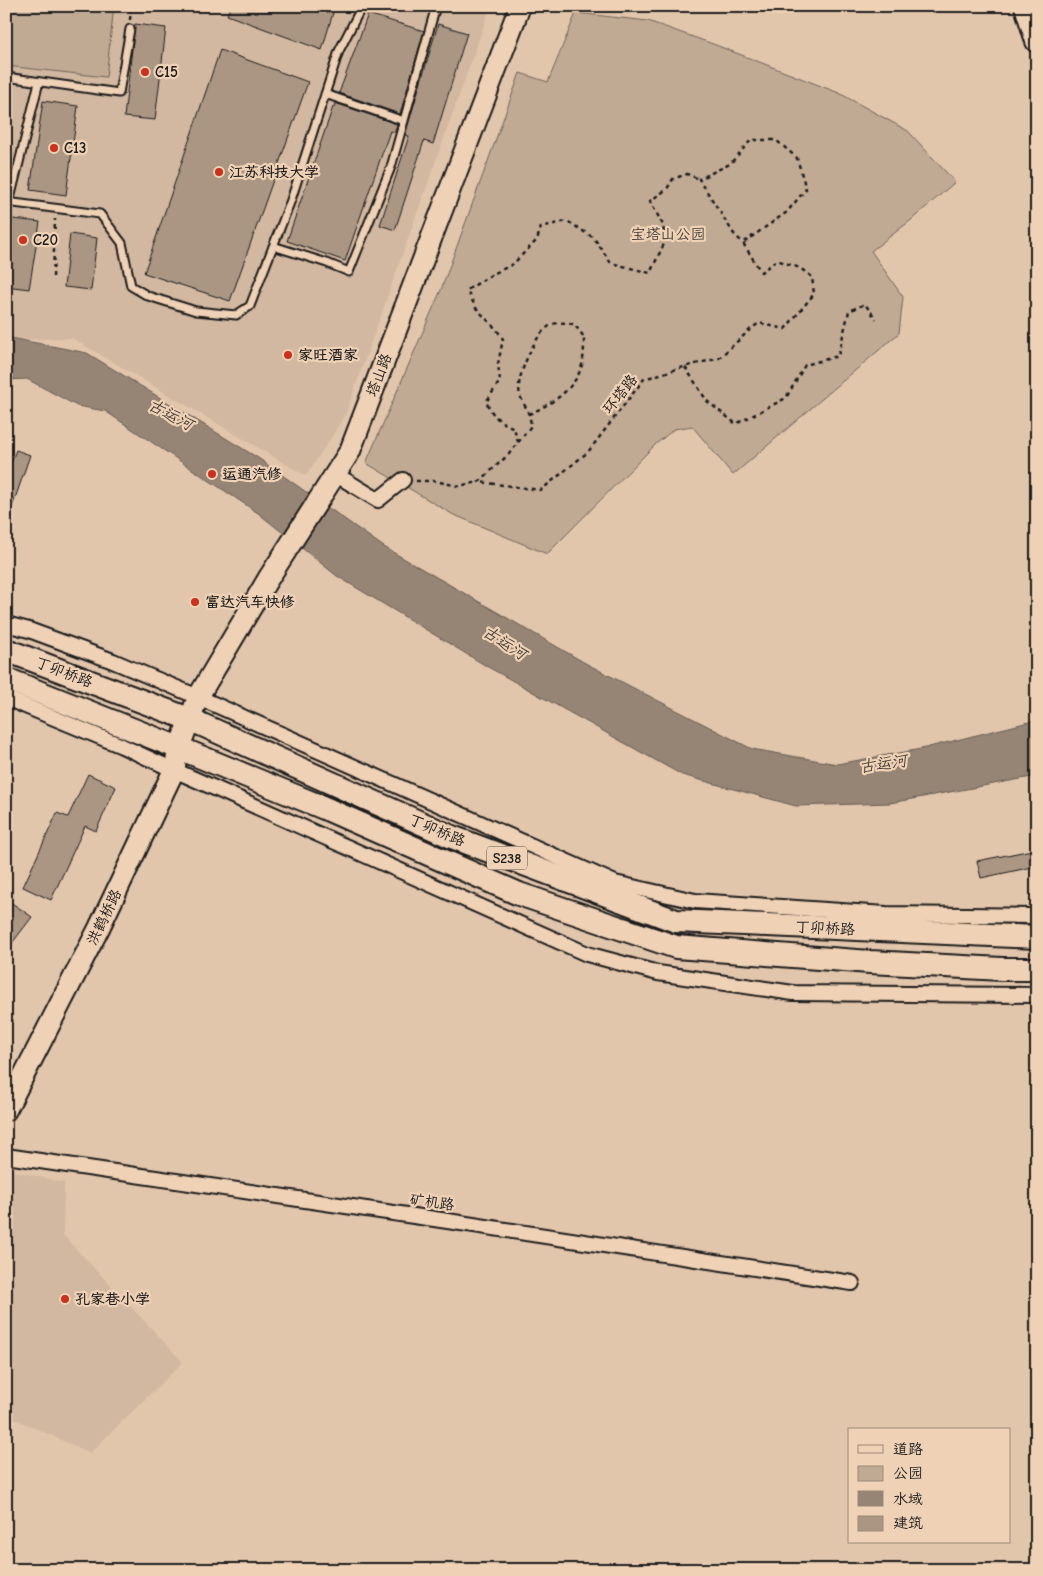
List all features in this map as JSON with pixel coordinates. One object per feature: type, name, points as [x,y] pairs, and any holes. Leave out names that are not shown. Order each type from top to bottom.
[{"type":"main road","points":[[1026,6],[1037,41]]},
{"type":"main road","name":"丁卯桥路","points":[[6,650],[189,719],[452,837],[676,921],[1037,937]]},
{"type":"main road","name":"丁卯桥路","points":[[6,679],[329,810],[518,894],[676,947],[870,962],[1037,969]]},
{"type":"street","name":"塔山路","points":[[189,719],[198,697],[268,578],[350,451],[520,6]]},
{"type":"street","points":[[335,474],[378,500],[403,480]]},
{"type":"street","points":[[6,624],[29,630],[113,660],[616,883],[695,901],[886,914],[1037,916]]},
{"type":"street","points":[[6,698],[122,746],[587,954],[658,973],[793,993],[1037,995]]},
{"type":"street","name":"洪鹤桥路","points":[[6,1110],[99,928],[174,770],[189,719]]},
{"type":"street","name":"矿机路","points":[[6,1156],[852,1283]]},
{"type":"lane","points":[[39,82],[8,202],[100,214],[122,243],[131,286],[148,296],[196,311],[236,314],[250,306],[291,200],[339,51],[362,6]]},
{"type":"lane","points":[[273,246],[327,262],[350,272],[391,167],[436,6]]},
{"type":"lane","points":[[6,77],[119,93],[130,30]]},
{"type":"lane","points":[[325,94],[404,121]]},
{"type":"path","points":[[130,6],[130,30]]},
{"type":"path","points":[[518,442],[514,428],[501,423],[486,402],[500,381],[498,364],[502,339],[497,330],[476,308],[467,290],[513,264],[536,240],[541,227],[567,221],[594,238],[611,263],[650,273],[664,240],[663,225],[650,201],[666,189],[673,179],[687,174],[698,178],[734,234],[743,243],[787,212],[806,189],[797,158],[776,140],[751,140],[730,164],[698,178]]},
{"type":"path","points":[[53,277],[56,214]]},
{"type":"path","points":[[652,239],[664,240]]},
{"type":"path","name":"环塔路","points":[[403,480],[435,481],[458,486],[479,482],[541,490],[588,452],[644,378],[719,358],[751,328],[759,323],[784,329],[814,294],[812,277],[800,268],[777,260],[761,272],[743,243]]},
{"type":"path","points":[[685,366],[707,401],[736,424],[786,398],[805,365],[838,356],[849,311],[865,304],[876,319]]},
{"type":"path","points":[[479,482],[509,454],[531,426],[529,414],[521,400],[519,384],[532,347],[548,326],[561,322],[574,324],[584,337],[582,366],[572,385],[556,400],[529,414]]},
{"type":"shaded area","name":"江苏科技大学","points":[[6,6],[491,6],[345,416],[306,476],[72,338],[6,340]]},
{"type":"shaded area","name":"孔家巷小学","points":[[7,1169],[64,1183],[63,1235],[183,1362],[90,1453],[6,1415]]},
{"type":"green space","points":[[6,6],[114,6],[106,77],[6,66]]},
{"type":"green space","name":"宝塔山公园","points":[[576,13],[648,21],[839,93],[908,131],[955,182],[910,221],[871,251],[903,297],[899,333],[733,475],[692,426],[674,429],[656,444],[547,554],[452,514],[366,463],[441,290],[520,73],[548,82]]},
{"type":"water","name":"古运河","points":[[6,337],[87,353],[258,458],[384,547],[587,664],[752,749],[837,764],[921,749],[1037,720],[1037,776],[890,803],[796,806],[682,775],[488,667],[337,576],[258,513],[105,411],[77,406],[27,379],[6,380]]},
{"type":"building","points":[[231,6],[335,6],[322,50],[227,15]]},
{"type":"building","points":[[368,14],[424,31],[400,114],[339,93]]},
{"type":"building","name":"C15","points":[[135,24],[166,28],[155,120],[124,117]]},
{"type":"building","points":[[438,24],[467,33],[433,144],[424,141],[395,230],[380,225],[409,136],[405,135]]},
{"type":"building","points":[[220,50],[308,82],[230,301],[144,273]]},
{"type":"building","name":"C13","points":[[43,101],[78,106],[66,195],[30,190]]},
{"type":"building","points":[[335,103],[397,124],[395,132],[390,131],[345,261],[287,241]]},
{"type":"building","name":"C20","points":[[13,219],[40,222],[29,289],[6,286],[6,259]]},
{"type":"building","points":[[70,234],[97,238],[91,290],[64,287]]},
{"type":"building","points":[[16,450],[30,455],[8,519],[6,519],[6,476]]},
{"type":"building","points":[[88,774],[116,787],[96,831],[85,826],[51,900],[23,887],[57,813],[68,817]]},
{"type":"building","points":[[1037,849],[1037,866],[981,878],[977,861]]},
{"type":"building","points":[[6,899],[32,917],[6,951]]},
{"type":"place","name":"C15","points":[[145,72]]},
{"type":"place","name":"C13","points":[[54,148]]},
{"type":"place","name":"江苏科技大学","points":[[219,172]]},
{"type":"place","name":"C20","points":[[23,240]]},
{"type":"place","name":"家旺酒家","points":[[288,355]]},
{"type":"place","name":"运通汽修","points":[[212,474]]},
{"type":"place","name":"富达汽车快修","points":[[195,602]]},
{"type":"place","name":"孔家巷小学","points":[[65,1299]]}]
